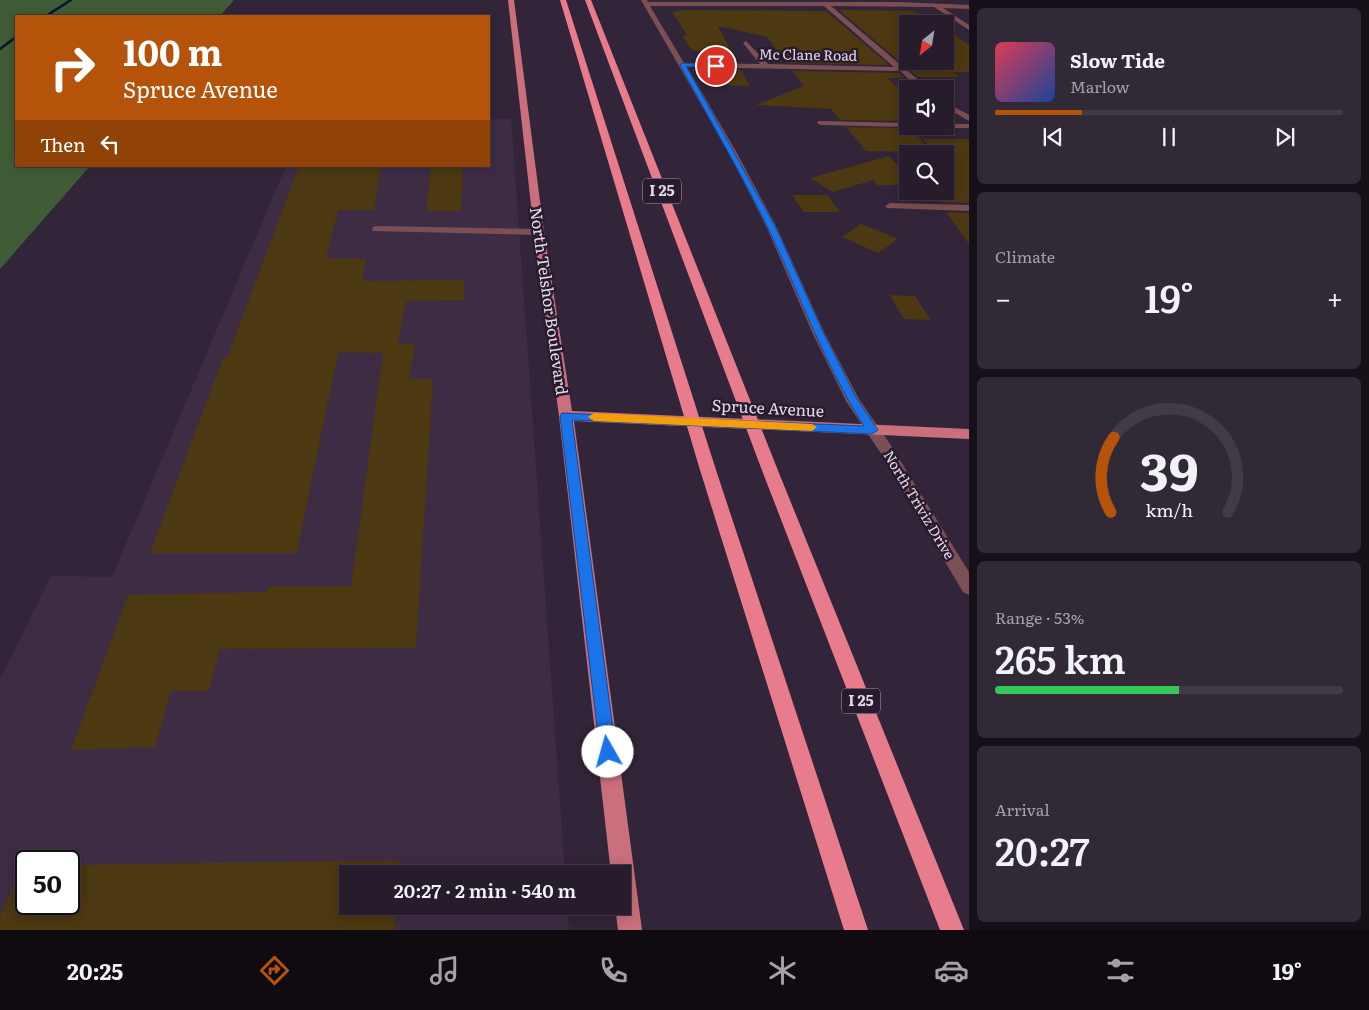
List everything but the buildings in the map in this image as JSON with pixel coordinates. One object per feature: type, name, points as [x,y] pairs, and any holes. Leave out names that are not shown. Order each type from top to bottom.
[{"type":"highway","name":"I 25","points":[[563,0],[708,470],[856,930]]},
{"type":"highway","name":"I 25","points":[[588,0],[771,473],[952,930]]},
{"type":"main road","name":"North Telshor Boulevard","points":[[510,0],[538,232],[566,416],[630,930]]},
{"type":"main road","name":"Spruce Avenue","points":[[566,416],[969,434]]},
{"type":"street","points":[[926,0],[969,28]]},
{"type":"street","points":[[646,2],[969,7]]},
{"type":"street","name":"North Triviz Drive","points":[[646,2],[772,228],[818,332],[853,401],[969,587]]},
{"type":"street","points":[[825,4],[899,66]]},
{"type":"street","points":[[746,43],[766,67]]},
{"type":"street","name":"Mc Clane Road","points":[[682,65],[899,69]]},
{"type":"street","points":[[903,70],[915,80]]},
{"type":"street","points":[[954,110],[969,119]]},
{"type":"street","points":[[821,123],[899,125]]},
{"type":"street","points":[[954,126],[969,126]]},
{"type":"street","points":[[890,206],[969,208]]},
{"type":"street","points":[[377,229],[538,232]]},
{"type":"shaded area","points":[[490,119],[511,119],[564,865],[339,865],[339,915],[568,915],[569,930],[0,930],[0,679],[51,576],[112,577],[286,167],[490,167]]},
{"type":"green space","points":[[0,0],[234,0],[221,15],[15,15],[15,167],[89,167],[0,269]]},
{"type":"waterway","points":[[48,15],[71,0]]},
{"type":"waterway","points":[[0,49],[15,38]]},
{"type":"slow traffic","points":[[594,417],[812,427]]},
{"type":"route","points":[[608,752],[566,416],[872,430],[853,401],[818,332],[772,228],[682,65],[716,66]]}]
